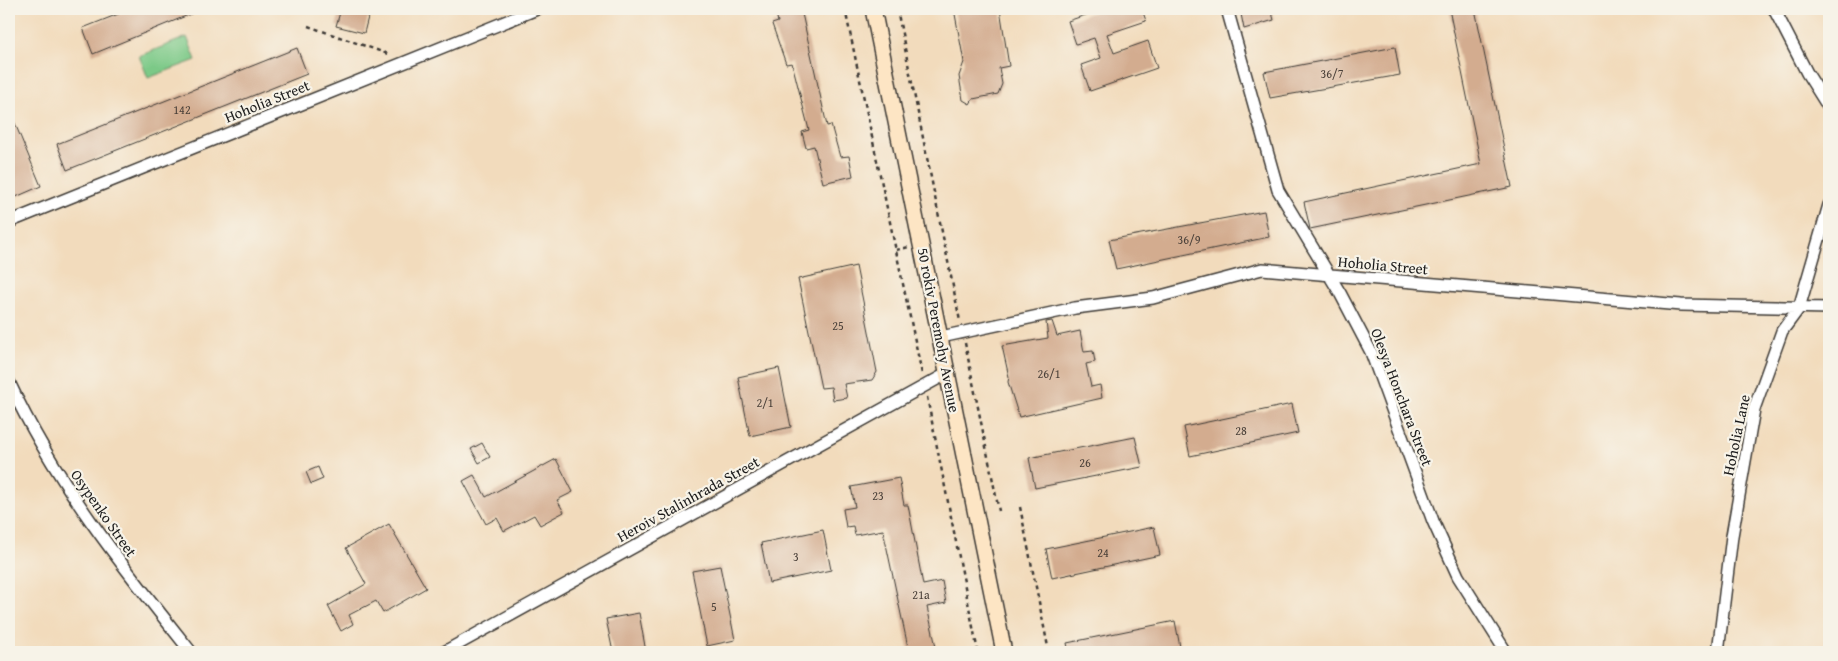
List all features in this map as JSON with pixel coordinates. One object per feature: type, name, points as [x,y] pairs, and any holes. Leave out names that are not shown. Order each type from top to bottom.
[{"type":"main road","name":"50 rokiv Peremohy Avenue","points":[[873,9],[1004,652]]},
{"type":"street","name":"Hoholia Street","points":[[9,222],[537,9]]},
{"type":"street","name":"Olesya Honchara Street","points":[[1227,9],[1278,190],[1371,352],[1433,521],[1458,576],[1506,652]]},
{"type":"street","points":[[1774,9],[1807,73],[1829,108]]},
{"type":"street","name":"Hoholia Lane","points":[[1718,652],[1731,545],[1754,409],[1782,331],[1798,308],[1829,205]]},
{"type":"street","name":"Hoholia Street","points":[[941,337],[1075,308],[1153,298],[1262,269],[1681,305],[1829,308]]},
{"type":"street","name":"Heroiv Stalinhrada Street","points":[[444,652],[948,373]]},
{"type":"street","name":"Osypenko Street","points":[[9,382],[57,473],[113,554],[191,652]]},
{"type":"path","points":[[845,9],[978,652]]},
{"type":"path","points":[[897,9],[999,511]]},
{"type":"path","points":[[308,26],[409,60]]},
{"type":"path","points":[[1020,507],[1049,652]]},
{"type":"green space","points":[[187,37],[196,60],[148,78],[139,56]]},
{"type":"building","points":[[131,9],[203,9],[93,54],[83,28]]},
{"type":"building","points":[[341,9],[370,9],[364,33],[336,26]]},
{"type":"building","points":[[775,9],[801,9],[827,126],[831,125],[840,157],[849,156],[853,176],[823,183],[814,146],[806,148],[802,132],[809,130],[792,63],[786,64],[772,24],[778,22]]},
{"type":"building","points":[[954,9],[1000,9],[1009,66],[999,68],[1002,84],[998,94],[973,99],[970,104],[963,100],[959,76],[964,62]]},
{"type":"building","points":[[1103,9],[1142,9],[1146,21],[1107,34],[1114,53],[1148,41],[1157,68],[1090,91],[1081,65],[1101,58],[1094,38],[1076,44],[1068,21]]},
{"type":"building","points":[[1240,9],[1271,9],[1274,20],[1244,29]]},
{"type":"building","points":[[1449,9],[1475,9],[1512,187],[1310,229],[1304,202],[1481,164]]},
{"type":"building","points":[[1395,47],[1400,75],[1270,98],[1264,72]]},
{"type":"building","points":[[297,48],[307,74],[67,170],[57,144]]},
{"type":"building","points":[[9,109],[41,186],[9,200]]},
{"type":"building","points":[[1264,211],[1269,237],[1116,269],[1109,240]]},
{"type":"building","points":[[856,266],[877,372],[872,380],[844,384],[847,398],[833,400],[831,387],[821,388],[798,279]]},
{"type":"building","points":[[1052,321],[1057,336],[1080,331],[1084,352],[1093,351],[1095,362],[1086,364],[1091,387],[1100,385],[1102,398],[1019,417],[1008,382],[1009,377],[1002,346],[1048,338],[1046,322]]},
{"type":"building","points":[[779,368],[791,427],[750,436],[738,377]]},
{"type":"building","points":[[1292,404],[1298,433],[1190,456],[1184,427]]},
{"type":"building","points":[[1135,437],[1142,467],[1035,488],[1029,458]]},
{"type":"building","points":[[482,443],[490,457],[479,463],[471,449]]},
{"type":"building","points":[[556,459],[573,492],[557,500],[564,512],[540,525],[534,515],[504,531],[497,518],[486,524],[463,481],[474,475],[486,497]]},
{"type":"building","points":[[318,467],[323,479],[311,484],[306,472]]},
{"type":"building","points":[[899,478],[904,505],[908,505],[923,585],[942,581],[946,603],[927,607],[937,651],[909,652],[883,530],[855,535],[853,526],[846,527],[843,509],[855,507],[851,487]]},
{"type":"building","points":[[389,524],[426,588],[383,613],[376,601],[349,615],[353,624],[341,631],[328,606],[366,584],[346,548]]},
{"type":"building","points":[[1154,527],[1160,555],[1052,578],[1046,549]]},
{"type":"building","points":[[823,530],[831,570],[769,583],[761,543]]},
{"type":"building","points":[[720,566],[735,640],[707,646],[692,571]]},
{"type":"building","points":[[639,613],[646,652],[613,652],[606,619]]},
{"type":"building","points":[[1175,621],[1181,652],[1069,652],[1067,643]]}]
